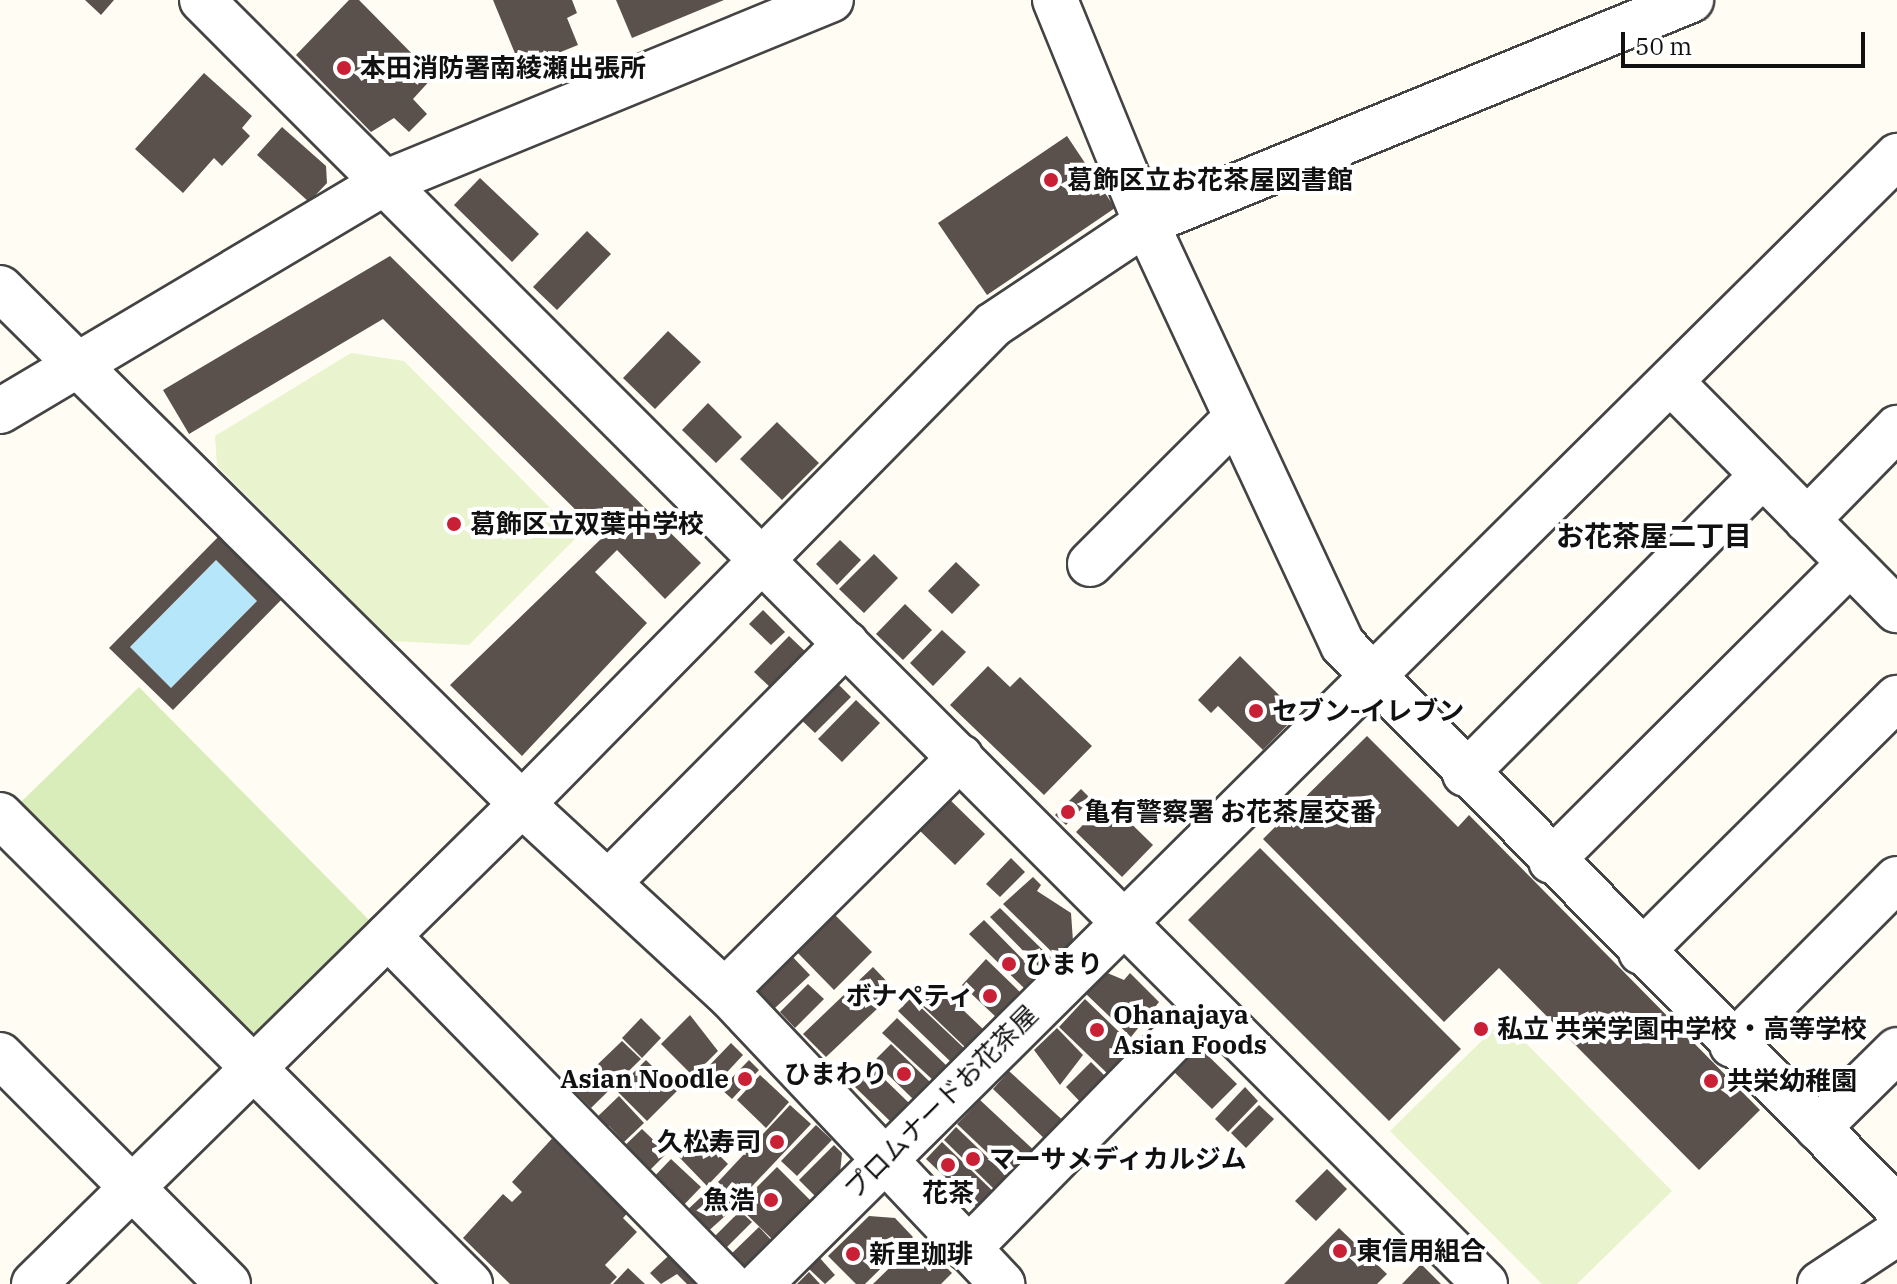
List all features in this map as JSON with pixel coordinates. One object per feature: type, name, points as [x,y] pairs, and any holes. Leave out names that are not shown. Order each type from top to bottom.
[{"type":"street","points":[[202,0],[1485,1284]]},
{"type":"street","points":[[0,411],[384,183],[831,0]]},
{"type":"street","points":[[1055,0],[1146,223],[1234,420],[1343,645],[1465,774],[1897,1208]]},
{"type":"street","points":[[34,1284],[522,804],[993,325],[1146,223],[1687,1]]},
{"type":"street","name":"プロムナードお花茶屋","points":[[760,1284],[1897,156]]},
{"type":"street","points":[[0,288],[522,804],[610,881],[725,991],[1002,1284]]},
{"type":"street","points":[[1671,382],[1897,610]]},
{"type":"street","points":[[1090,564],[1234,420]]},
{"type":"street","points":[[1807,520],[1897,428]]},
{"type":"street","points":[[1465,774],[1763,475]]},
{"type":"street","points":[[1551,861],[1850,563]]},
{"type":"street","points":[[610,881],[846,643]]},
{"type":"street","points":[[1641,952],[1897,698]]},
{"type":"street","points":[[725,991],[961,757]]},
{"type":"street","points":[[0,815],[470,1284]]},
{"type":"street","points":[[1732,1045],[1897,879]]},
{"type":"street","points":[[388,936],[729,1284]]},
{"type":"street","points":[[968,1249],[1206,1006]]},
{"type":"street","points":[[1818,1128],[1897,1050]]},
{"type":"street","points":[[0,1055],[228,1284]]},
{"type":"street","points":[[1820,1284],[1897,1233]]},
{"type":"green space","points":[[351,353],[404,361],[578,536],[469,645],[392,641],[217,466],[215,436]]},
{"type":"green space","points":[[139,687],[374,925],[263,1034],[242,1030],[20,803]]},
{"type":"green space","points":[[1503,1020],[1672,1191],[1577,1284],[1542,1284],[1390,1131]]},
{"type":"water","points":[[216,560],[257,601],[171,688],[130,647]]},
{"type":"building","points":[[85,0],[114,0],[101,15]]},
{"type":"building","points":[[349,0],[359,0],[434,76],[413,99],[427,114],[409,132],[394,118],[371,132],[296,55]]},
{"type":"building","points":[[493,0],[572,0],[577,13],[567,18],[578,45],[521,68]]},
{"type":"building","points":[[616,0],[724,0],[632,38]]},
{"type":"building","points":[[204,73],[252,116],[242,128],[250,136],[222,166],[214,158],[183,193],[135,149]]},
{"type":"building","points":[[282,127],[326,166],[327,183],[309,202],[257,155]]},
{"type":"building","points":[[1067,136],[1115,208],[987,295],[938,223]]},
{"type":"building","points":[[480,178],[539,234],[512,262],[454,205]]},
{"type":"building","points":[[587,231],[611,254],[557,310],[533,287]]},
{"type":"building","points":[[390,256],[701,563],[665,599],[617,550],[595,572],[647,623],[522,756],[450,685],[603,537],[383,319],[189,434],[163,390]]},
{"type":"building","points":[[668,331],[701,362],[655,409],[623,378]]},
{"type":"building","points":[[708,403],[742,437],[716,463],[682,430]]},
{"type":"building","points":[[777,422],[819,463],[782,500],[740,459]]},
{"type":"building","points":[[220,535],[284,597],[173,710],[109,648]],"holes":[[[216,560],[257,601],[171,688],[130,647]]]},
{"type":"building","points":[[840,540],[861,560],[837,585],[816,564]]},
{"type":"building","points":[[874,554],[898,578],[864,613],[839,589]]},
{"type":"building","points":[[956,562],[980,585],[952,614],[928,591]]},
{"type":"building","points":[[905,604],[932,630],[903,660],[876,634]]},
{"type":"building","points":[[763,610],[785,632],[771,645],[749,624]]},
{"type":"building","points":[[942,630],[966,652],[933,686],[910,663]]},
{"type":"building","points":[[789,636],[810,656],[775,692],[754,672]]},
{"type":"building","points":[[1240,656],[1298,714],[1263,750],[1218,706],[1211,713],[1198,700]]},
{"type":"building","points":[[988,666],[1010,687],[1020,677],[1092,746],[1044,795],[950,705]]},
{"type":"building","points":[[830,676],[851,697],[815,733],[794,713]]},
{"type":"building","points":[[856,700],[880,723],[842,762],[818,739]]},
{"type":"building","points":[[1367,736],[1458,827],[1469,815],[1760,1110],[1699,1170],[1499,968],[1444,1022],[1263,839]]},
{"type":"building","points":[[1081,789],[1091,799],[1066,825],[1055,815]]},
{"type":"building","points":[[945,795],[985,834],[955,865],[915,826]]},
{"type":"building","points":[[1107,800],[1153,845],[1122,877],[1076,832]]},
{"type":"building","points":[[1260,848],[1461,1049],[1389,1121],[1188,920]]},
{"type":"building","points":[[1011,858],[1025,872],[1000,897],[986,884]]},
{"type":"building","points":[[1033,877],[1041,885],[1037,891],[1071,913],[1073,941],[1057,957],[1003,904]]},
{"type":"building","points":[[1000,908],[1051,958],[1041,969],[990,917]]},
{"type":"building","points":[[832,912],[872,952],[834,990],[794,949]]},
{"type":"building","points":[[984,920],[1039,976],[1026,990],[969,934]]},
{"type":"building","points":[[787,951],[810,975],[775,1008],[751,984]]},
{"type":"building","points":[[986,959],[1021,993],[997,1018],[962,985]]},
{"type":"building","points":[[873,967],[896,991],[826,1057],[803,1034]]},
{"type":"building","points":[[1105,972],[1124,980],[1130,973],[1159,1002],[1131,1037],[1085,993]]},
{"type":"building","points":[[808,984],[824,999],[795,1028],[780,1012]]},
{"type":"building","points":[[936,984],[985,1031],[967,1049],[918,1002]]},
{"type":"building","points":[[911,998],[965,1049],[952,1063],[898,1011]]},
{"type":"building","points":[[1085,999],[1142,1054],[1109,1075],[1059,1027]]},
{"type":"building","points":[[690,1015],[718,1051],[693,1076],[661,1044]]},
{"type":"building","points":[[641,1018],[661,1038],[642,1058],[622,1038]]},
{"type":"building","points":[[897,1018],[948,1067],[934,1081],[882,1033]]},
{"type":"building","points":[[1057,1028],[1083,1055],[1060,1085],[1034,1050]]},
{"type":"building","points":[[622,1041],[641,1059],[591,1108],[572,1089]]},
{"type":"building","points":[[731,1043],[743,1055],[715,1085],[702,1073]]},
{"type":"building","points":[[1195,1043],[1237,1084],[1212,1109],[1171,1069]]},
{"type":"building","points":[[891,1044],[930,1082],[913,1099],[874,1061]]},
{"type":"building","points":[[646,1060],[677,1091],[647,1121],[616,1090]]},
{"type":"building","points":[[749,1060],[759,1070],[732,1099],[721,1089]]},
{"type":"building","points":[[1091,1062],[1111,1082],[1086,1108],[1066,1087]]},
{"type":"building","points":[[874,1069],[909,1103],[891,1122],[855,1087]]},
{"type":"building","points":[[1009,1071],[1068,1125],[1050,1144],[993,1089]]},
{"type":"building","points":[[760,1075],[789,1102],[766,1128],[737,1100]]},
{"type":"building","points":[[1245,1087],[1258,1101],[1228,1132],[1215,1119]]},
{"type":"building","points":[[619,1096],[644,1123],[624,1142],[609,1126],[602,1133],[592,1122]]},
{"type":"building","points":[[980,1100],[1038,1154],[1015,1179],[957,1124]]},
{"type":"building","points":[[790,1105],[811,1124],[738,1201],[718,1182]]},
{"type":"building","points":[[1259,1105],[1274,1119],[1246,1148],[1231,1133]]},
{"type":"building","points":[[816,1125],[832,1140],[797,1176],[781,1161]]},
{"type":"building","points":[[956,1127],[1008,1177],[996,1191],[944,1140]]},
{"type":"building","points":[[642,1129],[667,1153],[644,1176],[619,1151]]},
{"type":"building","points":[[559,1131],[636,1204],[623,1218],[637,1232],[605,1265],[617,1277],[610,1284],[510,1284],[463,1238],[503,1194],[512,1202],[522,1192],[512,1182]]},
{"type":"building","points":[[700,1136],[728,1164],[707,1186],[679,1157]]},
{"type":"building","points":[[942,1142],[999,1197],[983,1213],[926,1159]]},
{"type":"building","points":[[834,1145],[842,1153],[840,1173],[816,1197],[799,1180]]},
{"type":"building","points":[[671,1159],[701,1187],[679,1210],[649,1182]]},
{"type":"building","points":[[777,1167],[811,1201],[773,1240],[738,1206]]},
{"type":"building","points":[[1327,1169],[1347,1189],[1316,1221],[1295,1201]]},
{"type":"building","points":[[714,1185],[735,1207],[704,1235],[684,1213]]},
{"type":"building","points":[[740,1211],[752,1222],[721,1253],[710,1241]]},
{"type":"building","points":[[869,1216],[895,1218],[913,1237],[865,1284],[856,1284],[828,1256]]},
{"type":"building","points":[[759,1227],[773,1242],[747,1267],[736,1268],[727,1258]]},
{"type":"building","name":"東信用組合","points":[[1339,1228],[1387,1274],[1377,1284],[1284,1284]]},
{"type":"building","points":[[918,1240],[952,1273],[941,1284],[873,1284]]},
{"type":"building","points":[[679,1246],[716,1284],[687,1284],[677,1274],[661,1284],[650,1273]]},
{"type":"building","points":[[819,1257],[835,1275],[825,1284],[808,1268]]},
{"type":"building","points":[[1421,1264],[1441,1284],[1402,1284]]},
{"type":"building","points":[[628,1268],[645,1284],[613,1284]]},
{"type":"building","points":[[809,1272],[820,1284],[797,1284]]},
{"type":"place","name":"本田消防署南綾瀬出張所","points":[[344,68]]},
{"type":"place","name":"葛飾区立お花茶屋図書館","points":[[1051,180]]},
{"type":"place","name":"葛飾区立双葉中学校","points":[[454,524]]},
{"type":"place","name":"セブン-イレブン","points":[[1256,711]]},
{"type":"place","name":"亀有警察署 お花茶屋交番","points":[[1068,812]]},
{"type":"place","name":"ひまり","points":[[1009,964]]},
{"type":"place","name":"ボナペティ","points":[[990,996]]},
{"type":"place","name":"私立 共栄学園中学校・高等学校","points":[[1481,1029]]},
{"type":"place","name":"Ohanajaya Asian Foods","points":[[1097,1030]]},
{"type":"place","name":"ひまわり","points":[[904,1074]]},
{"type":"place","name":"Asian Noodle","points":[[745,1079]]},
{"type":"place","name":"共栄幼稚園","points":[[1711,1081]]},
{"type":"place","name":"久松寿司","points":[[777,1142]]},
{"type":"place","name":"マーサメディカルジム","points":[[973,1159]]},
{"type":"place","name":"花茶","points":[[948,1165]]},
{"type":"place","name":"魚浩","points":[[771,1200]]},
{"type":"place","name":"東信用組合","points":[[1340,1251]]},
{"type":"place","name":"新里珈琲","points":[[853,1254]]},
{"type":"district","name":"お花茶屋二丁目","points":[[1654,536]]}]
